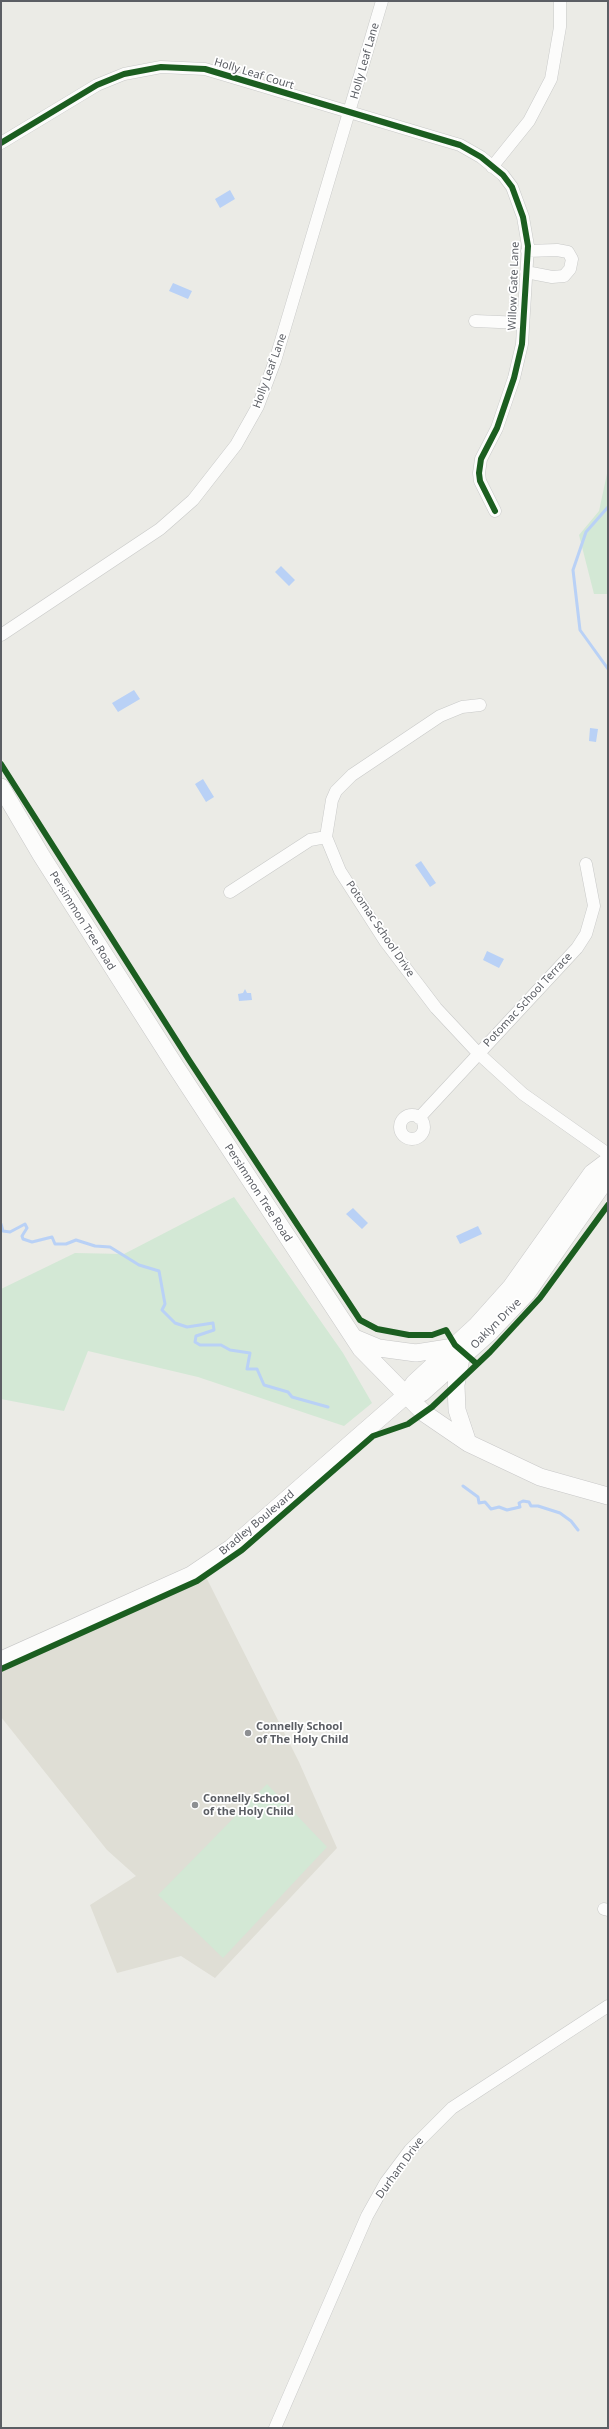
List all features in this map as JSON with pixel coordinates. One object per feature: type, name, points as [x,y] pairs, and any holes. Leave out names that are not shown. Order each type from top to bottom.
[{"type":"main road","name":"Persimmon Tree Road","points":[[1,787],[40,855],[176,1068],[361,1349],[405,1396],[424,1413],[468,1443],[540,1477],[608,1496]]},
{"type":"main road","name":"Oaklyn Drive","points":[[405,1396],[422,1393],[511,1287],[592,1173],[608,1161]]},
{"type":"main road","name":"Oaklyn Drive","points":[[457,1352],[527,1293],[605,1181],[608,1172]]},
{"type":"main road","points":[[353,1337],[379,1348],[416,1353],[457,1352],[457,1410],[468,1443]]},
{"type":"main road","name":"Bradley Boulevard","points":[[1,1660],[191,1575],[231,1548],[405,1396]]},
{"type":"street","name":"Holly Leaf Lane","points":[[1,635],[160,529],[193,500],[236,445],[258,406],[275,361],[350,113],[382,1]]},
{"type":"street","points":[[492,167],[529,121],[551,79],[560,27],[560,1]]},
{"type":"street","name":"Holly Leaf Court","points":[[1,143],[97,86],[124,74],[161,67],[205,69],[350,113]]},
{"type":"street","name":"Willow Gate Lane","points":[[350,113],[460,145],[481,157],[503,176],[517,198],[523,217],[527,251],[522,344],[514,378],[497,428],[482,459],[479,473],[480,482],[495,511]]},
{"type":"street","points":[[526,272],[552,277],[564,276],[570,269],[572,259],[568,252],[557,250],[527,251]]},
{"type":"street","points":[[475,321],[523,323]]},
{"type":"street","points":[[230,892],[310,840],[326,837],[332,800],[336,791],[352,775],[440,716],[462,707],[480,706]]},
{"type":"street","name":"Potomac School Drive","points":[[326,837],[340,871],[385,941],[436,1008],[478,1053],[523,1094],[608,1154]]},
{"type":"street","name":"Potomac School Terrace","points":[[419,1118],[577,948],[586,934],[594,906],[586,864]]},
{"type":"street","name":"Durham Drive","points":[[275,2428],[367,2216],[386,2182],[410,2150],[452,2108],[608,2006]]},
{"type":"shaded area","name":"Connelly School of the Holy Child","points":[[204,1573],[299,1762],[337,1848],[215,1978],[181,1956],[117,1973],[90,1905],[136,1876],[107,1850],[1,1717],[1,1665]]},
{"type":"green space","points":[[608,469],[608,594],[594,594],[579,535],[599,511]]},
{"type":"green space","points":[[234,1197],[343,1353],[372,1403],[344,1426],[198,1377],[88,1351],[64,1411],[1,1399],[1,1289],[75,1253],[124,1254]]},
{"type":"green space","points":[[267,1784],[327,1847],[223,1958],[158,1895]]},
{"type":"water","points":[[230,190],[235,199],[220,208],[215,199]]},
{"type":"water","points":[[173,283],[192,291],[188,299],[169,291]]},
{"type":"water","points":[[281,566],[295,580],[289,586],[275,572]]},
{"type":"water","points":[[134,690],[140,699],[118,712],[112,703]]},
{"type":"water","points":[[590,728],[598,729],[596,742],[589,741]]},
{"type":"water","points":[[203,779],[214,797],[206,802],[195,784]]},
{"type":"water","points":[[421,861],[436,883],[430,887],[415,865]]},
{"type":"water","points":[[487,951],[504,959],[499,968],[483,960]]},
{"type":"water","points":[[245,989],[247,993],[251,993],[252,1000],[239,1001],[238,994],[243,993]]},
{"type":"water","points":[[353,1208],[368,1223],[362,1229],[346,1214]]},
{"type":"water","points":[[478,1226],[482,1234],[460,1244],[456,1236]]},
{"type":"waterway","points":[[608,507],[586,532],[573,570],[580,630],[608,669]]},
{"type":"waterway","points":[[1,1224],[3,1231],[10,1232],[25,1224],[27,1228],[22,1236],[23,1239],[32,1242],[52,1237],[55,1244],[66,1244],[76,1240],[95,1246],[110,1247],[139,1265],[159,1271],[165,1304],[162,1310],[175,1323],[187,1327],[213,1323],[214,1330],[196,1336],[195,1342],[200,1345],[221,1345],[230,1350],[250,1353],[247,1369],[257,1369],[264,1385],[288,1392],[292,1397],[328,1407]]},
{"type":"waterway","points":[[463,1486],[478,1497],[479,1503],[485,1502],[491,1509],[499,1507],[507,1510],[520,1507],[519,1503],[523,1501],[529,1502],[531,1506],[538,1506],[560,1513],[571,1521],[578,1530]]},
{"type":"cycle path","points":[[1,143],[97,85],[124,74],[161,67],[205,69],[460,145],[481,157],[503,175],[512,187],[523,217],[528,246],[522,344],[514,378],[497,428],[481,459],[479,473],[480,481],[495,511]]},
{"type":"cycle path","points":[[1,764],[189,1060],[360,1320],[377,1329],[409,1335],[432,1335],[446,1330],[455,1345],[477,1364]]},
{"type":"cycle path","points":[[1,1669],[197,1581],[242,1550],[373,1436],[408,1424],[432,1407],[490,1352],[540,1298],[608,1205]]},
{"type":"place","name":"Connelly School of The Holy Child","points":[[248,1733]]},
{"type":"place","name":"Connelly School of the Holy Child","points":[[195,1805]]}]
